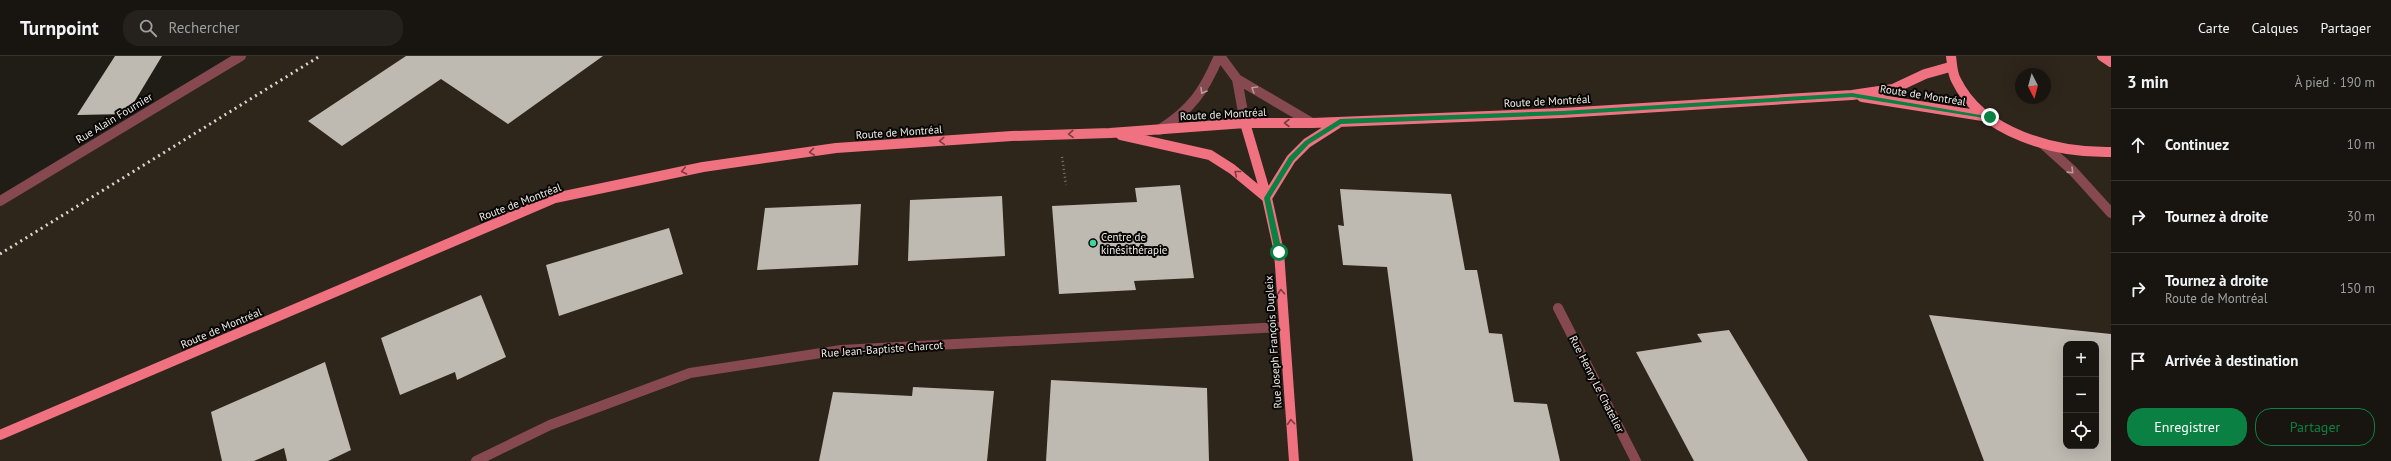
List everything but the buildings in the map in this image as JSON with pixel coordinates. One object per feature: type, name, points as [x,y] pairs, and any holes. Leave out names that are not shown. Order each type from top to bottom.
[{"type":"main road","points":[[1951,56],[1950,67],[1957,84],[1970,101],[1990,117],[2014,132],[2043,144],[2071,151],[2098,154],[2111,152]]},
{"type":"main road","name":"Route de Montréal","points":[[0,435],[555,198],[703,167],[836,148],[1012,136],[1110,133],[1245,123],[1312,123],[1562,113],[1852,95],[1893,89],[1925,74],[1950,67]]},
{"type":"main road","name":"Route de Montréal","points":[[1852,95],[1990,117]]},
{"type":"main road","points":[[1110,133],[1210,156],[1232,169],[1267,198],[1291,159],[1307,143],[1340,122]]},
{"type":"main road","name":"Rue Joseph François Dupleix","points":[[1245,123],[1267,198],[1279,252],[1283,327],[1294,461]]},
{"type":"street","name":"Rue Alain Fournier","points":[[0,201],[240,56]]},
{"type":"street","points":[[1159,130],[1192,107],[1204,91],[1220,56],[1237,79],[1312,123]]},
{"type":"street","points":[[1237,79],[1245,123]]},
{"type":"street","points":[[2043,144],[2073,171],[2111,212]]},
{"type":"street","name":"Rue Henry Le Chatelier","points":[[1558,308],[1636,461]]},
{"type":"street","name":"Rue Jean-Baptiste Charcot","points":[[476,461],[550,425],[690,373],[841,350],[1283,327]]},
{"type":"path","points":[[1063,160],[1066,185]]},
{"type":"shaded area","points":[[243,56],[2111,56],[2111,461],[0,461],[0,197]]},
{"type":"railway","points":[[0,254],[320,56]]},
{"type":"place","name":"Centre de kinésithérapie","points":[[1093,243]]},
{"type":"route","points":[[1279,252],[1267,198],[1291,159],[1307,143],[1340,122],[1562,113],[1852,95],[1990,117]]}]
